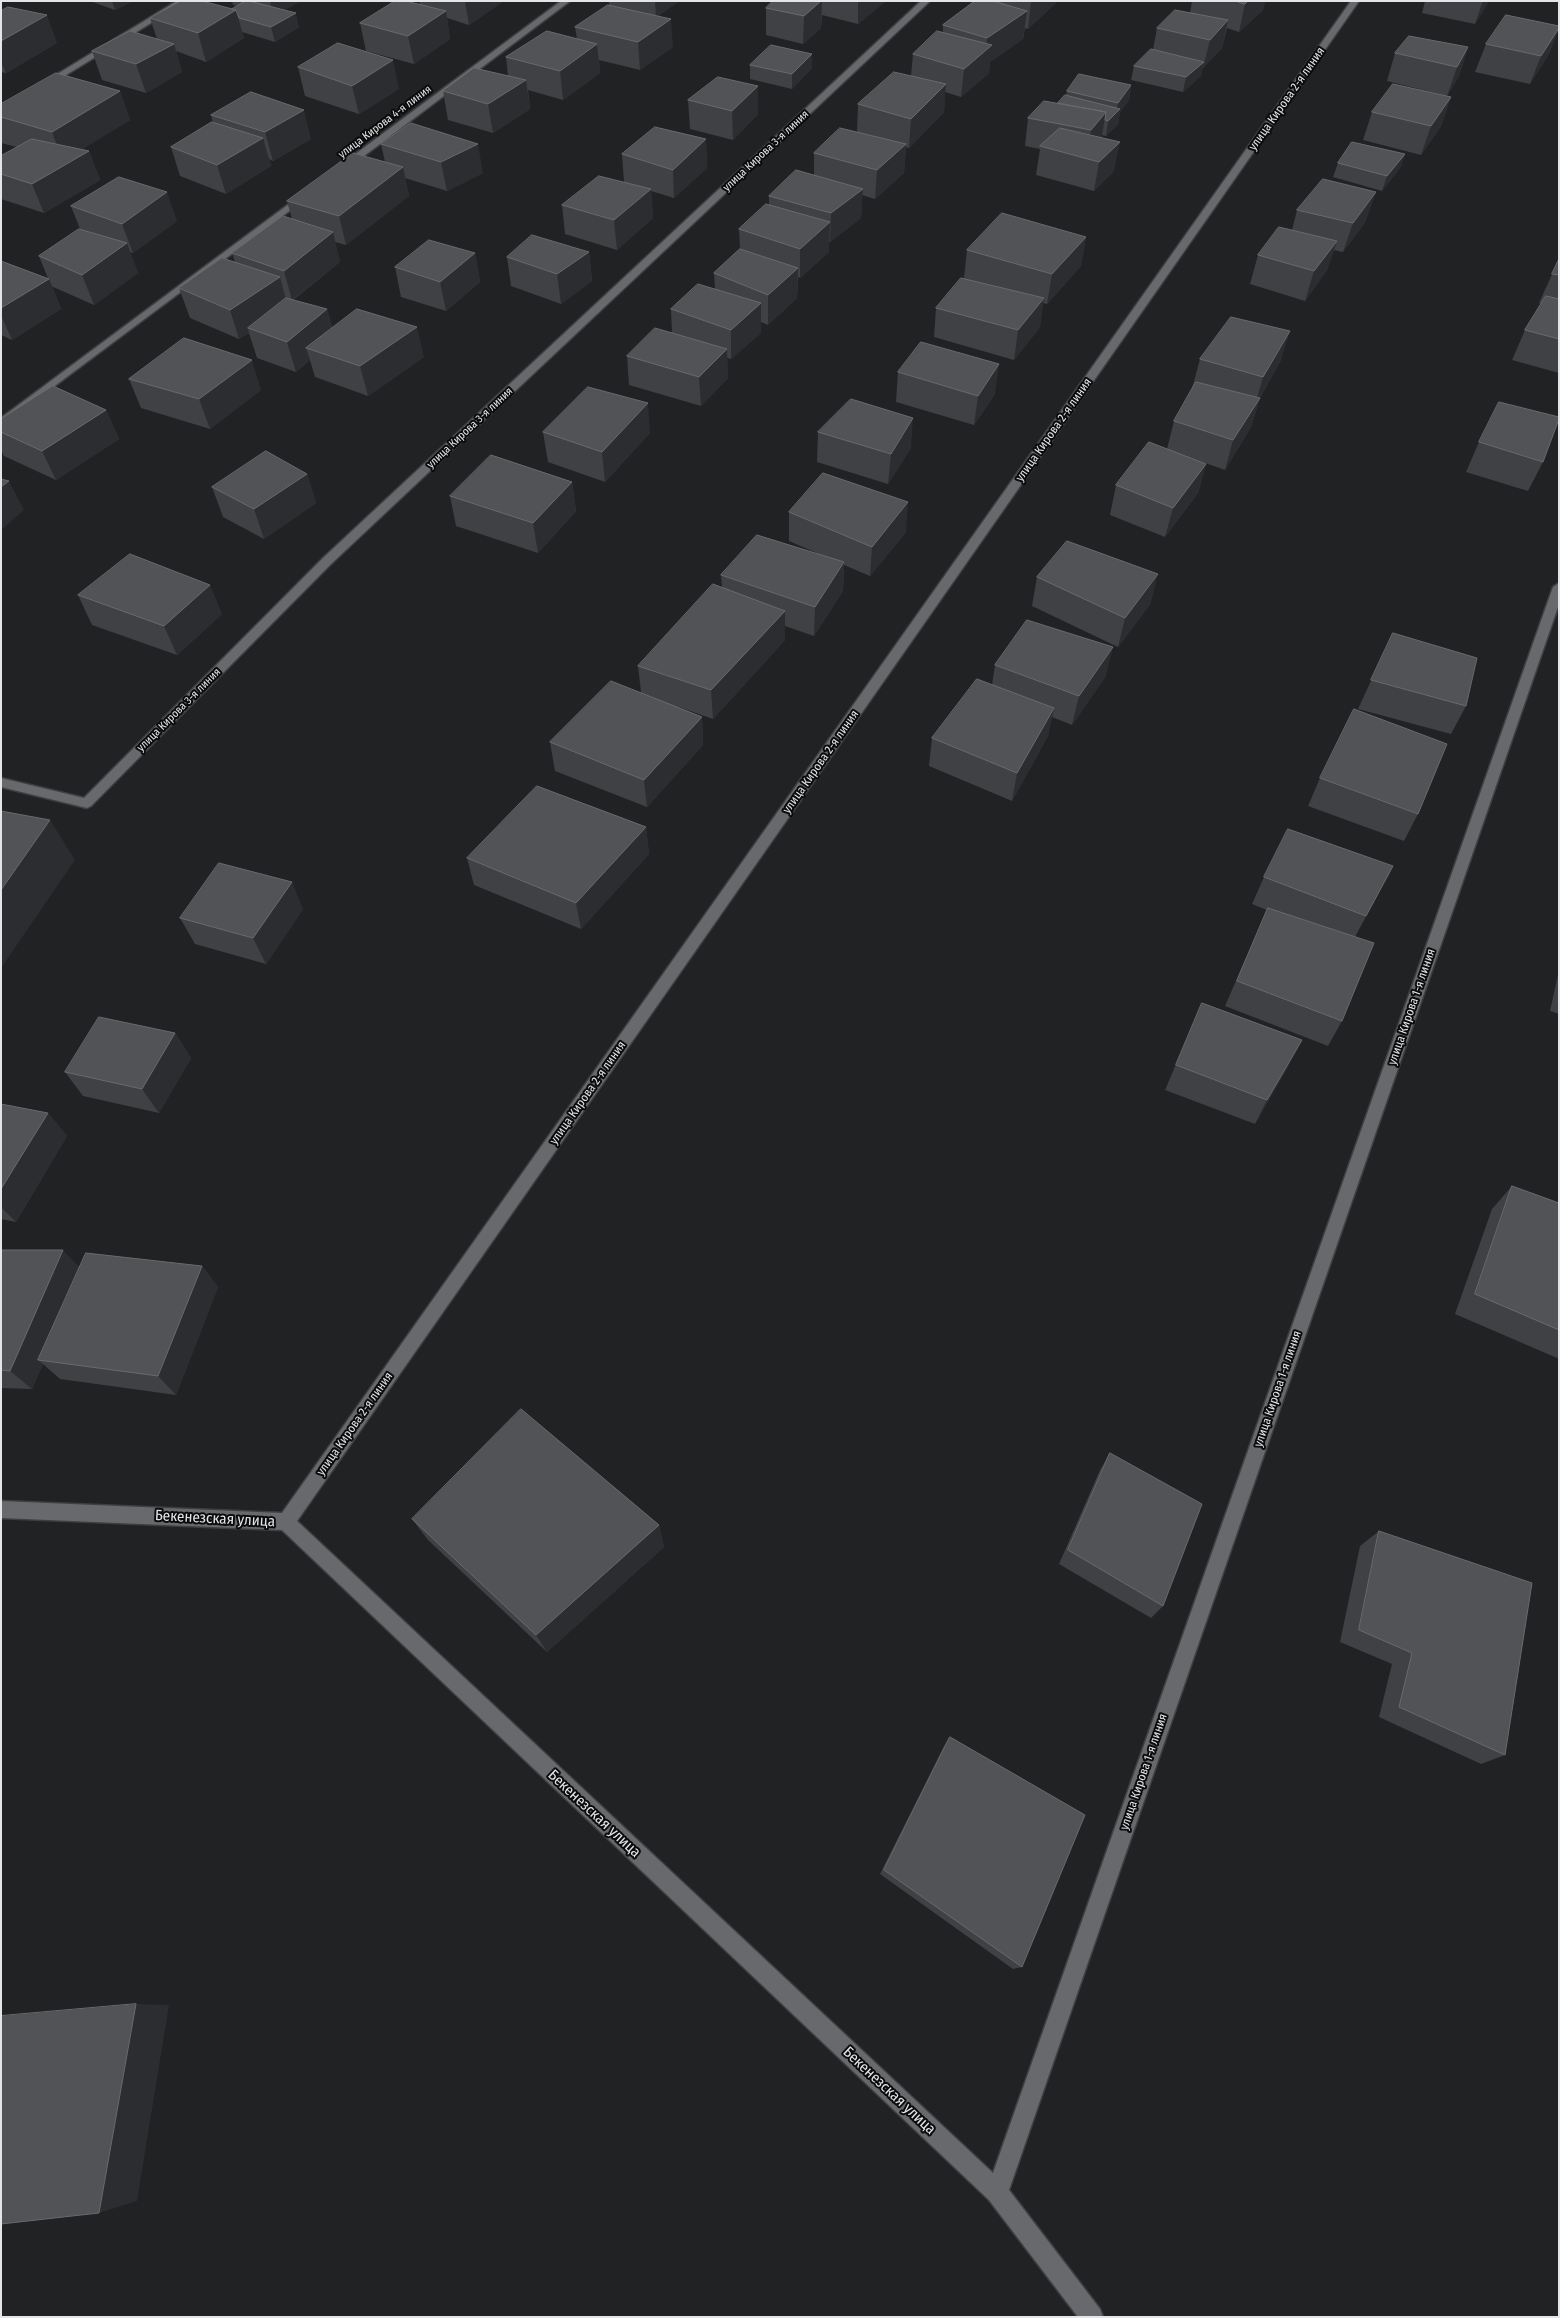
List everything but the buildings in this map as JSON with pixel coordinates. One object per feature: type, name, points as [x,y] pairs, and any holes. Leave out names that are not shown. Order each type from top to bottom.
[{"type":"street","points":[[34,90],[183,1]]},
{"type":"street","name":"улица Кирова 4-я линия","points":[[335,174],[566,1]]},
{"type":"street","name":"улица Кирова 3-я линия","points":[[1,782],[87,803],[327,561],[926,1]]},
{"type":"street","name":"улица Кирова 2-я линия","points":[[286,1522],[1355,1]]},
{"type":"street","points":[[1,423],[312,192]]},
{"type":"street","name":"улица Кирова 1-я линия","points":[[997,2192],[1559,586]]},
{"type":"street","name":"Бекенезская улица","points":[[1,1509],[286,1522],[997,2192],[1092,2317]]}]
